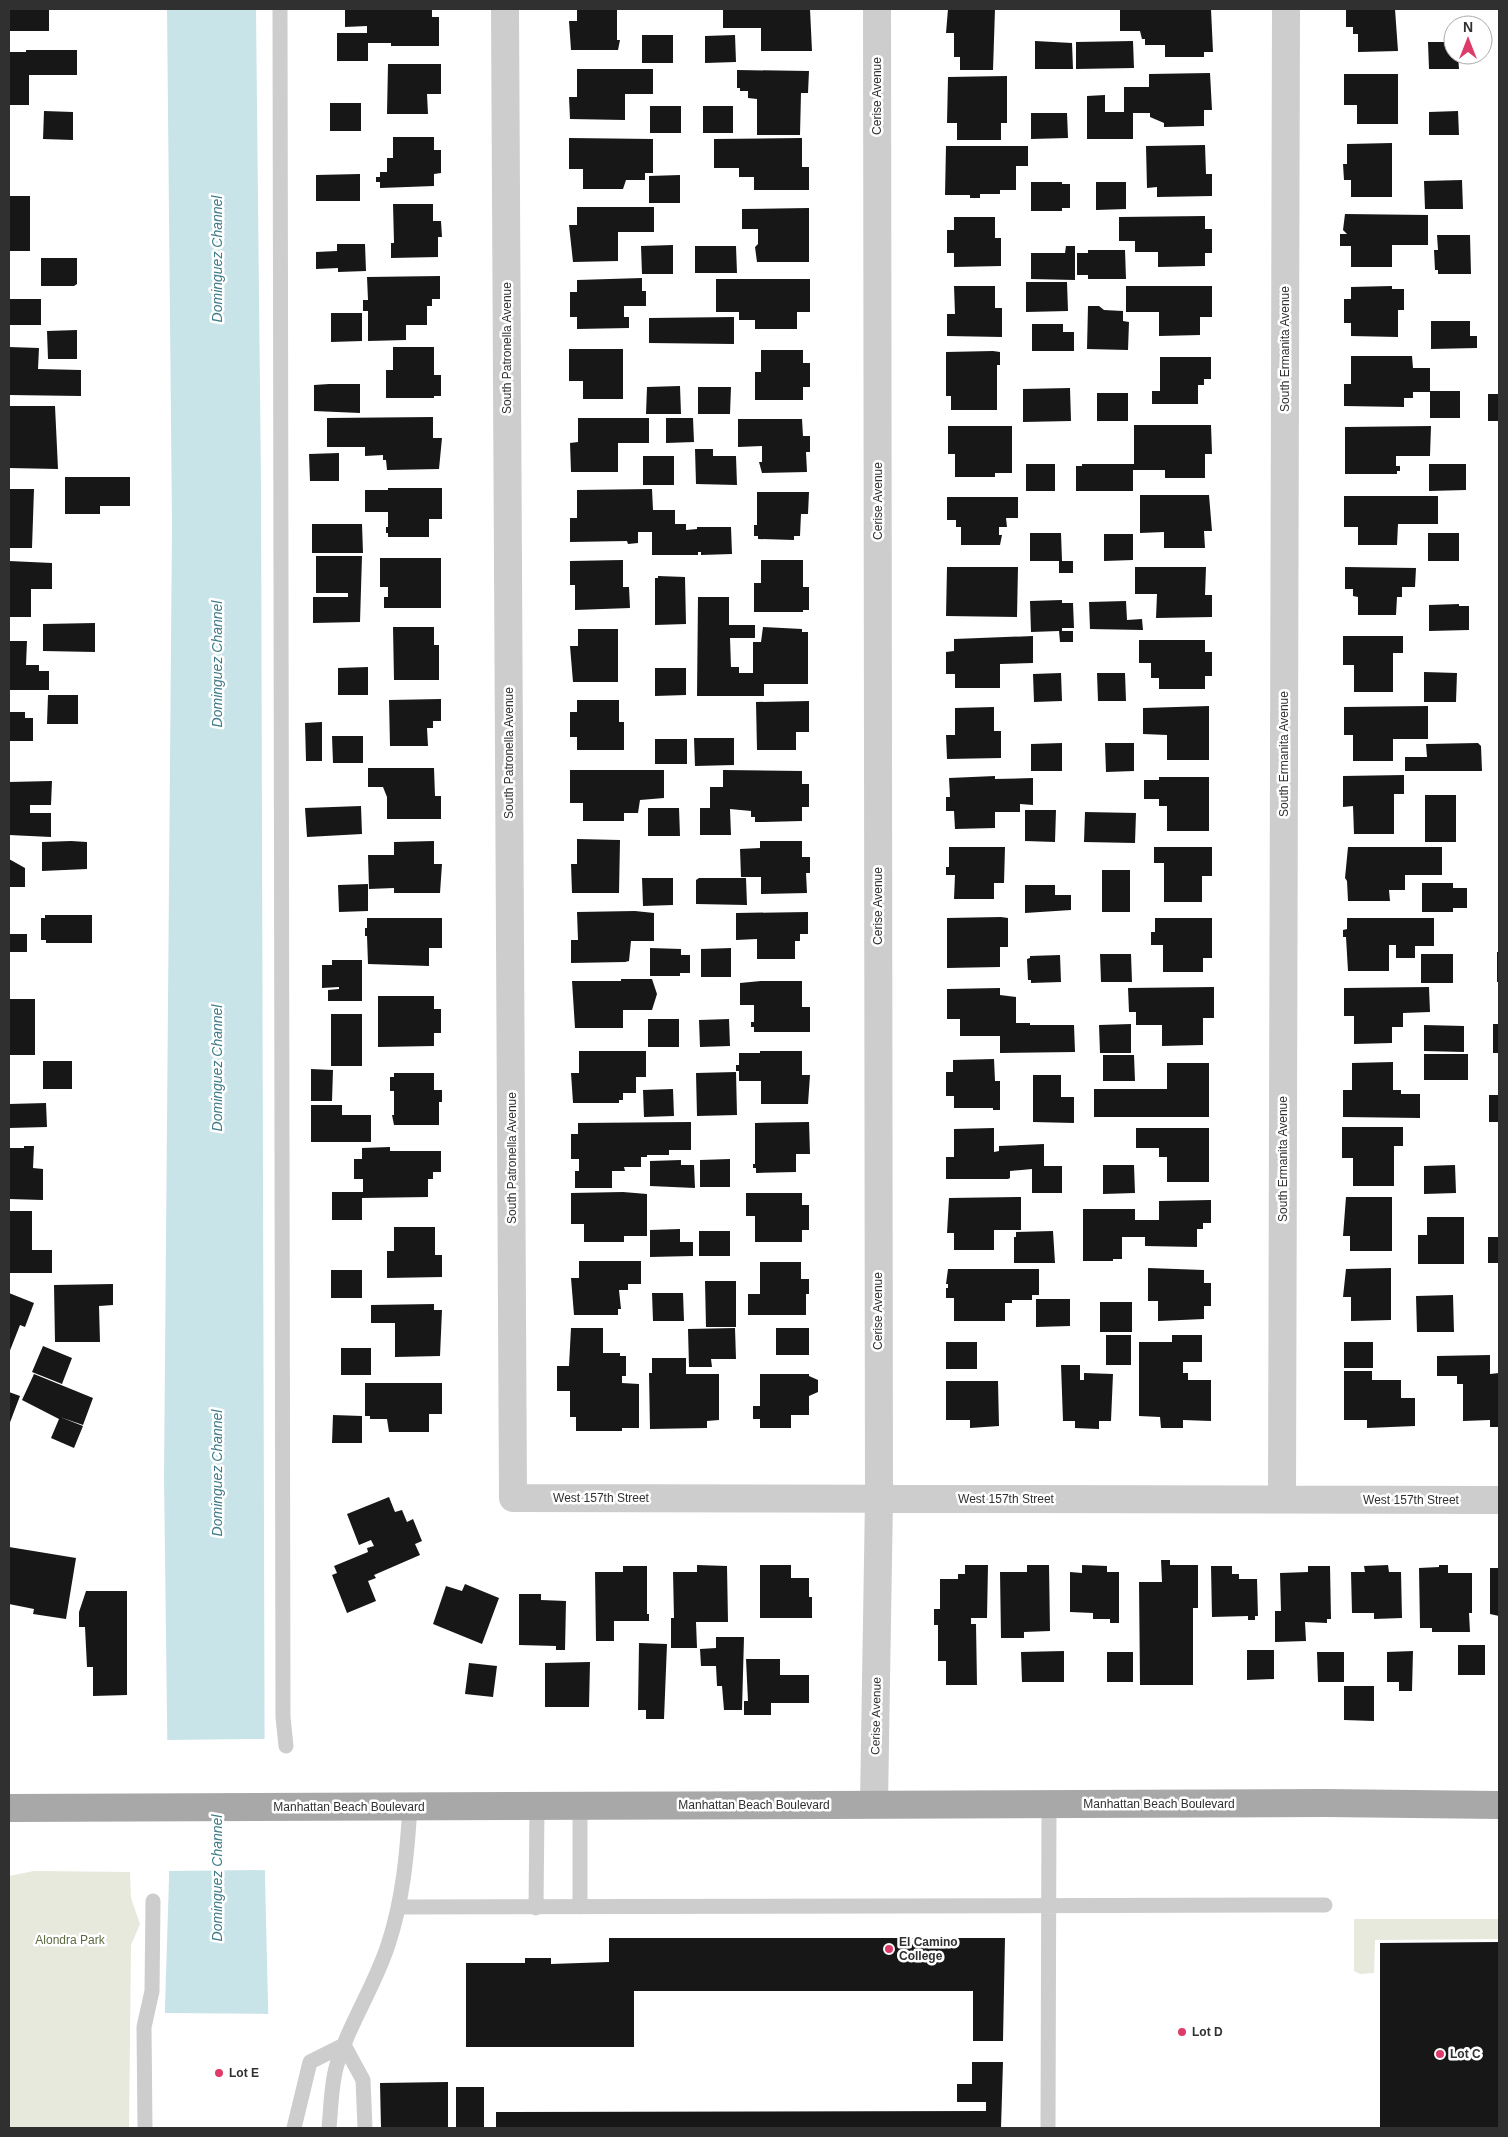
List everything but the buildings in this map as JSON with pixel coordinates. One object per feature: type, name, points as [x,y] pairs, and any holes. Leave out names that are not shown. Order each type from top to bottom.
[{"type":"main road","name":"Manhattan Beach Boulevard","points":[[9,1808],[1325,1803],[1499,1805]]},
{"type":"street","name":"South Patronella Avenue","points":[[505,9],[514,1498]]},
{"type":"street","name":"Cerise Avenue","points":[[874,1804],[878,1499],[877,9]]},
{"type":"street","name":"South Ermanita Avenue","points":[[1282,1499],[1286,9]]},
{"type":"street","name":"West 157th Street","points":[[514,1498],[1499,1500]]},
{"type":"lane","points":[[280,9],[283,1717],[286,1746]]},
{"type":"lane","points":[[1048,2128],[1049,1804]]},
{"type":"lane","points":[[329,2128],[336,2069],[356,2016],[378,1974],[398,1907],[407,1865],[410,1806]]},
{"type":"lane","points":[[536,1908],[537,1806]]},
{"type":"lane","points":[[580,1806],[580,1907]]},
{"type":"lane","points":[[145,2128],[144,2027],[152,1991],[153,1901]]},
{"type":"lane","points":[[398,1907],[1325,1905]]},
{"type":"lane","points":[[294,2128],[310,2062],[344,2045]]},
{"type":"lane","points":[[344,2045],[363,2080],[365,2128]]},
{"type":"green space","name":"Alondra Park","points":[[34,1871],[130,1872],[131,1898],[140,1924],[131,1945],[129,2128],[9,2128],[9,1876]]},
{"type":"green space","points":[[1354,1919],[1499,1919],[1499,1939],[1375,1940],[1374,1973],[1360,1974],[1354,1971]]},
{"type":"water","name":"Dominguez Channel","points":[[167,9],[256,9],[261,483],[265,1877],[271,2128],[164,2128],[169,1878],[164,1477],[172,525]]},
{"type":"pier","points":[[267,1739],[267,1870],[167,1871],[166,1740]]},
{"type":"pier","name":"Lot E","points":[[162,2013],[270,2014],[274,2128],[162,2128]]},
{"type":"place","name":"El Camino College","points":[[889,1949]]},
{"type":"place","name":"Lot D","points":[[1182,2032]]},
{"type":"place","name":"Lot C","points":[[1440,2054]]},
{"type":"place","name":"Lot E","points":[[219,2073]]}]
